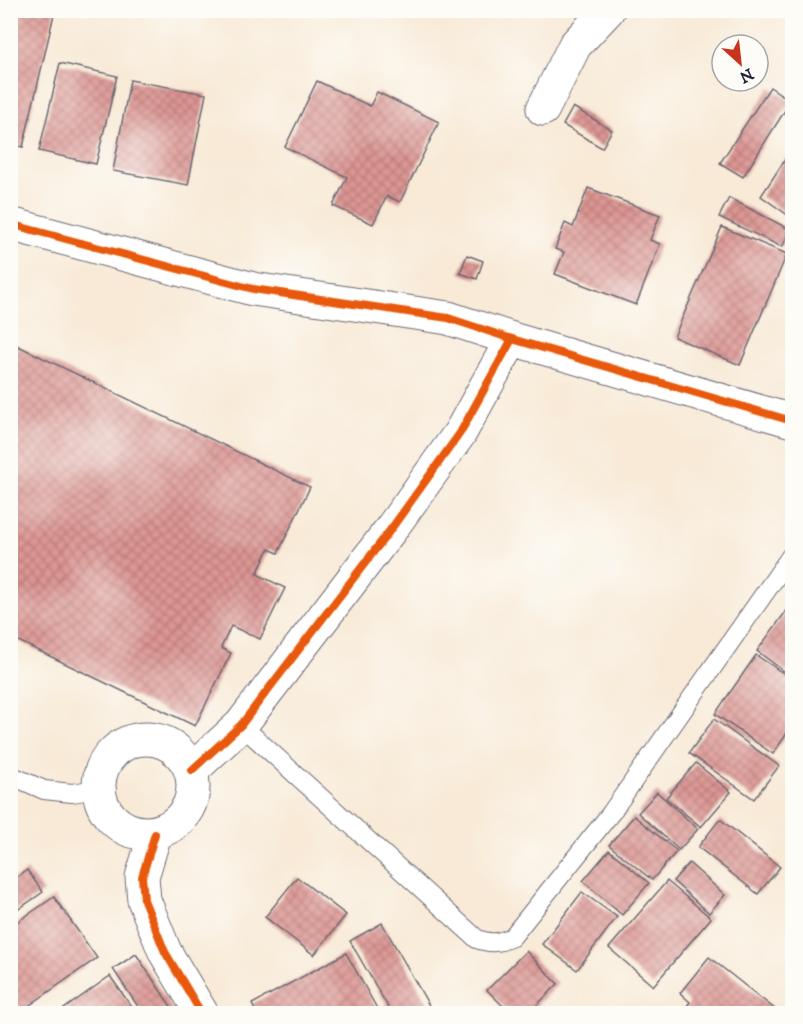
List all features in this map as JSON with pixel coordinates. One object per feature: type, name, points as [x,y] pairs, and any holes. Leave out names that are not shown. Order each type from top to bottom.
[{"type":"street","points":[[543,109],[575,45],[608,10]]},
{"type":"street","points":[[10,224],[253,289],[448,318],[792,421]]},
{"type":"street","points":[[192,770],[241,725],[391,529],[460,433],[512,339]]},
{"type":"street","points":[[150,738],[176,748],[192,770],[194,797],[179,821],[155,834],[128,832],[106,815],[97,789],[104,762],[123,743],[150,738]]},
{"type":"street","points":[[155,834],[142,877],[144,900],[165,952],[202,1014]]},
{"type":"lane","points":[[241,725],[477,939],[489,943],[502,942],[512,937],[611,813],[792,554]]},
{"type":"lane","points":[[10,775],[44,790],[72,793],[97,789]]},
{"type":"building","points":[[10,10],[55,10],[23,147],[10,144]]},
{"type":"building","points":[[60,63],[117,76],[96,164],[39,151]]},
{"type":"building","points":[[130,80],[206,94],[188,185],[113,171]]},
{"type":"building","points":[[317,81],[370,106],[377,92],[439,122],[400,202],[387,196],[373,224],[333,206],[347,177],[285,147]]},
{"type":"building","points":[[770,87],[791,101],[743,177],[720,163],[766,93],[770,93]]},
{"type":"building","points":[[573,107],[612,130],[602,148],[563,125]]},
{"type":"building","points":[[792,149],[792,218],[761,196]]},
{"type":"building","points":[[588,188],[660,215],[650,240],[660,244],[636,305],[555,274],[564,252],[555,249],[565,223],[573,227]]},
{"type":"building","points":[[729,198],[791,230],[782,247],[719,217]]},
{"type":"building","points":[[722,227],[787,254],[740,365],[674,337]]},
{"type":"building","points":[[467,255],[483,261],[477,279],[460,273]]},
{"type":"building","points":[[10,342],[310,487],[278,553],[269,549],[257,574],[285,588],[260,639],[231,626],[221,648],[231,653],[195,726],[10,637]]},
{"type":"building","points":[[792,603],[792,677],[757,651]]},
{"type":"building","points":[[756,655],[792,679],[792,726],[773,754],[715,714]]},
{"type":"building","points":[[714,719],[779,766],[754,799],[689,753]]},
{"type":"building","points":[[696,763],[731,792],[701,827],[666,798]]},
{"type":"building","points":[[657,792],[698,829],[679,850],[638,813]]},
{"type":"building","points":[[634,816],[677,851],[652,880],[609,845]]},
{"type":"building","points":[[720,819],[780,867],[758,894],[698,847]]},
{"type":"building","points":[[609,850],[649,883],[622,915],[583,881]]},
{"type":"building","points":[[689,863],[725,895],[709,913],[673,881]]},
{"type":"building","points":[[27,870],[43,892],[10,915],[10,882]]},
{"type":"building","points":[[297,877],[346,915],[314,955],[265,917]]},
{"type":"building","points":[[667,881],[711,918],[653,986],[609,948]]},
{"type":"building","points":[[582,892],[617,917],[577,970],[542,944]]},
{"type":"building","points":[[54,897],[97,958],[17,1014],[10,1014],[10,927]]},
{"type":"building","points":[[382,923],[431,1009],[423,1014],[392,1014],[350,941]]},
{"type":"building","points":[[526,951],[558,984],[528,1014],[511,1014],[487,990]]},
{"type":"building","points":[[346,953],[379,1012],[377,1014],[257,1014],[252,1004]]},
{"type":"building","points":[[136,954],[176,1014],[143,1014],[113,969]]},
{"type":"building","points":[[709,957],[781,1014],[681,1014],[690,1002],[680,993]]},
{"type":"building","points":[[110,976],[136,1013],[57,1014]]},
{"type":"cycle path","points":[[10,224],[253,289],[448,318],[792,421]]},
{"type":"cycle path","points":[[192,770],[241,725],[391,529],[460,433],[512,339]]},
{"type":"cycle path","points":[[155,834],[142,877],[144,900],[165,952],[202,1014]]}]
